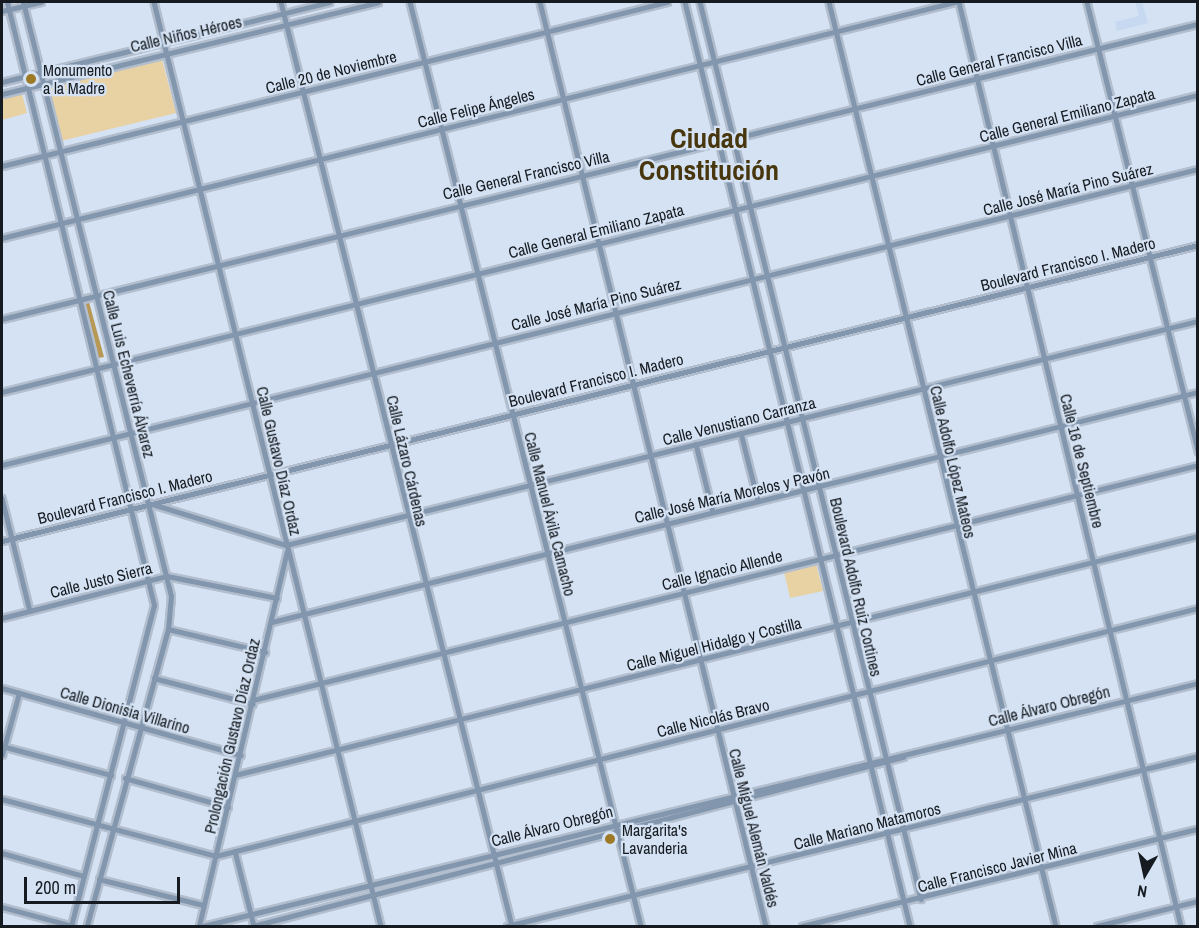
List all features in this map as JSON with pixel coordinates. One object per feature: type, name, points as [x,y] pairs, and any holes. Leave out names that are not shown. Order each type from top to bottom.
[{"type":"street","name":"Calle Luis Echeverría Álvarez","points":[[7,2],[23,75],[115,436],[149,580],[153,617],[72,926]]},
{"type":"street","points":[[2,11],[23,4],[40,2]]},
{"type":"street","name":"Calle Gustavo Díaz Ordaz","points":[[154,2],[381,927]]},
{"type":"street","name":"Calle Lázaro Cárdenas","points":[[281,2],[425,584],[496,854],[510,926]]},
{"type":"street","name":"Calle Niños Héroes","points":[[2,82],[23,75],[42,73],[329,2]]},
{"type":"street","name":"Calle Niños Héroes","points":[[2,94],[378,2]]},
{"type":"street","name":"Calle Manuel Ávila Camacho","points":[[411,2],[641,927]]},
{"type":"street","name":"Calle Miguel Alemán Valdés","points":[[540,2],[636,384],[651,455],[687,591],[717,729],[766,927]]},
{"type":"street","name":"Calle 20 de Noviembre","points":[[2,166],[667,2]]},
{"type":"street","name":"Boulevard Adolfo Ruíz Cortines","points":[[685,2],[910,927]]},
{"type":"street","name":"Boulevard Adolfo Ruíz Cortines","points":[[700,2],[884,757],[921,899]]},
{"type":"street","name":"Calle Adolfo López Mateos","points":[[829,2],[873,176],[971,591],[1056,927]]},
{"type":"street","name":"Calle Felipe Ángeles","points":[[2,237],[198,188],[320,161],[442,128],[957,2]]},
{"type":"street","name":"Calle 16 de Septiembre","points":[[957,2],[978,78],[1044,358],[1147,770],[1181,927]]},
{"type":"street","points":[[1087,2],[1197,452]]},
{"type":"street","name":"Calle Luis Echeverría Álvarez","points":[[23,4],[45,84],[95,297],[167,576],[168,629],[125,778],[87,927]]},
{"type":"street","name":"Calle General Francisco Villa","points":[[2,319],[340,233],[1197,24]]},
{"type":"street","name":"Calle General Emiliano Zapata","points":[[2,392],[1197,95]]},
{"type":"street","name":"Calle José María Pino Suárez","points":[[2,465],[374,371],[496,343],[617,309],[1197,169]]},
{"type":"street","name":"Boulevard Francisco I. Madero","points":[[2,541],[786,349],[1197,245]]},
{"type":"street","name":"Calle Venustiano Carranza","points":[[287,548],[530,485],[1197,321]]},
{"type":"street","name":"Calle José María Morelos y Pavón","points":[[272,622],[758,500],[941,459],[1197,392]]},
{"type":"street","points":[[741,433],[758,500]]},
{"type":"street","points":[[696,444],[713,512]]},
{"type":"street","name":"Calle Ignacio Allende","points":[[253,702],[687,591],[1197,465]]},
{"type":"street","points":[[2,498],[30,611]]},
{"type":"street","points":[[150,505],[287,548]]},
{"type":"street","name":"Calle Miguel Hidalgo y Costilla","points":[[235,776],[1197,536]]},
{"type":"street","name":"Prolongación Gustavo Díaz Ordaz","points":[[201,927],[203,905],[241,755],[287,548]]},
{"type":"street","name":"Calle Justo Sierra","points":[[2,618],[167,576],[277,598]]},
{"type":"street","name":"Calle Nicolás Bravo","points":[[216,856],[1197,608]]},
{"type":"street","points":[[168,629],[265,652]]},
{"type":"street","points":[[154,678],[253,702]]},
{"type":"street","name":"Calle Álvaro Obregón","points":[[201,927],[869,760],[907,755],[1197,683]]},
{"type":"street","name":"Calle Dionisia Villarino","points":[[2,688],[241,755]]},
{"type":"street","points":[[2,755],[19,693]]},
{"type":"street","points":[[3,747],[111,775]]},
{"type":"street","name":"Calle Álvaro Obregón","points":[[254,926],[871,769],[907,755]]},
{"type":"street","name":"Calle Mariano Matamoros","points":[[510,926],[1197,756]]},
{"type":"street","points":[[125,778],[228,807]]},
{"type":"street","points":[[2,799],[216,856]]},
{"type":"street","name":"Calle Francisco Javier Mina","points":[[802,927],[1197,829]]},
{"type":"street","points":[[235,851],[254,926]]},
{"type":"street","points":[[2,853],[84,876]]},
{"type":"street","points":[[99,879],[203,905]]},
{"type":"street","points":[[1097,927],[1197,901]]},
{"type":"street","points":[[2,907],[72,926]]},
{"type":"shaded area","points":[[1135,2],[1142,2],[1148,23],[1117,31],[1115,22],[1139,16]]},
{"type":"shaded area","points":[[161,56],[176,113],[61,141],[48,84]]},
{"type":"shaded area","points":[[22,94],[27,113],[2,120],[2,99]]},
{"type":"shaded area","points":[[89,302],[104,357],[98,358],[83,303]]},
{"type":"shaded area","points":[[816,564],[823,591],[790,598],[784,572]]},
{"type":"place","name":"Monumento a la Madre","points":[[31,79]]},
{"type":"place","name":"Margarita's Lavanderia","points":[[610,839]]},
{"type":"district","name":"Ciudad Constitución","points":[[709,154]]}]
